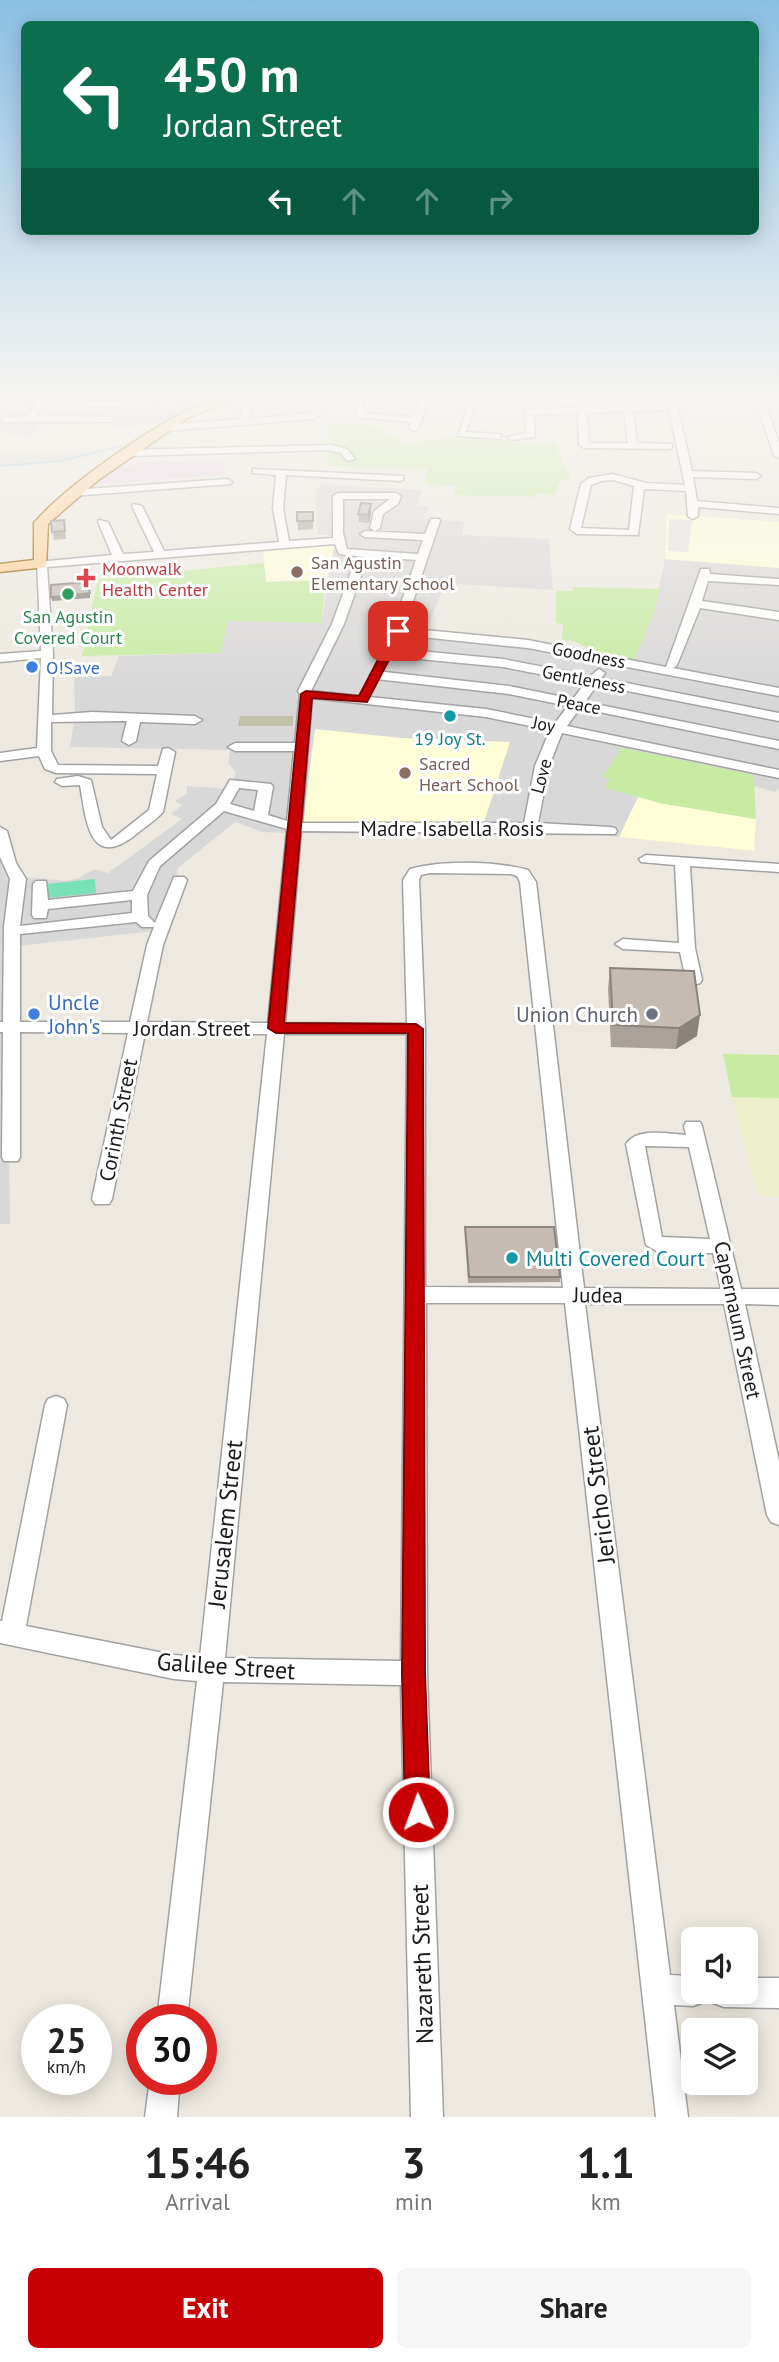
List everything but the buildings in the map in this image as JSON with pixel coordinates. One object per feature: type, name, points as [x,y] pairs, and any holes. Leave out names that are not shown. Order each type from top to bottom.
[{"type":"main road","points":[[0,568],[41,564],[41,523],[66,499]]},
{"type":"street","points":[[279,499],[280,526],[285,545]]},
{"type":"street","points":[[339,499],[337,541],[344,553],[421,557]]},
{"type":"street","points":[[395,499],[392,504],[378,513],[370,531],[428,537]]},
{"type":"street","points":[[582,499],[575,529],[618,534],[634,533],[637,499]]},
{"type":"street","points":[[692,499],[693,510],[779,511]]},
{"type":"street","points":[[137,506],[160,554]]},
{"type":"street","points":[[363,700],[398,631],[435,521]]},
{"type":"street","points":[[103,522],[119,558]]},
{"type":"street","points":[[164,770],[56,769],[50,766],[44,751],[47,654],[41,564],[337,541]]},
{"type":"street","name":"Jerusalem Street","points":[[174,2004],[211,1670],[276,1028],[306,694],[304,690],[338,624],[358,569],[371,555]]},
{"type":"street","points":[[671,665],[705,574],[779,582]]},
{"type":"street","points":[[696,604],[779,615]]},
{"type":"street","name":"Goodness","points":[[398,631],[528,643],[779,692]]},
{"type":"street","name":"Gentleness","points":[[388,652],[503,663],[779,717]]},
{"type":"street","points":[[0,658],[47,654]]},
{"type":"street","name":"Love","points":[[530,827],[542,766],[558,727],[610,659]]},
{"type":"street","name":"Peace","points":[[376,676],[494,687],[779,745]]},
{"type":"street","name":"Joy","points":[[306,694],[486,713],[779,774]]},
{"type":"street","points":[[45,719],[92,716],[195,720]]},
{"type":"street","points":[[129,741],[134,718]]},
{"type":"street","points":[[235,747],[301,747]]},
{"type":"street","points":[[0,757],[44,751]]},
{"type":"street","points":[[62,782],[78,780],[86,783],[96,831],[104,842],[110,845],[156,812],[168,752]]},
{"type":"street","points":[[140,917],[139,895],[154,864],[222,806],[235,783],[264,786],[267,790],[260,817]]},
{"type":"street","name":"Madre Isabella Rosis","points":[[222,806],[294,827],[530,827],[611,831]]},
{"type":"street","points":[[0,831],[5,866],[18,879],[11,927],[5,1027],[11,1157]]},
{"type":"street","points":[[646,859],[779,867]]},
{"type":"street","points":[[682,861],[687,948],[694,980]]},
{"type":"street","name":"Nazareth Street","points":[[427,2117],[414,1673],[416,1029],[412,875],[430,868],[512,870],[523,873]]},
{"type":"street","name":"Jericho Street","points":[[523,873],[528,882],[574,1295],[672,2117]]},
{"type":"street","name":"Corinth Street","points":[[102,1199],[136,1028],[159,933],[179,880]]},
{"type":"street","points":[[39,929],[41,884]]},
{"type":"street","points":[[40,905],[139,895]]},
{"type":"street","points":[[11,927],[39,929],[140,917],[159,933]]},
{"type":"street","points":[[624,944],[687,948]]},
{"type":"street","name":"Jordan Street","points":[[5,1027],[416,1029]]},
{"type":"street","name":"Capernaum Street","points":[[722,1245],[660,1246],[653,1240],[635,1144],[640,1140],[695,1134],[722,1245],[779,1515]]},
{"type":"street","name":"Judea","points":[[416,1295],[779,1297]]},
{"type":"street","points":[[6,1634],[56,1405]]},
{"type":"street","name":"Galilee Street","points":[[6,1634],[174,1667],[414,1673]]},
{"type":"street","points":[[657,1990],[681,1991]]},
{"type":"street","points":[[758,1993],[779,1993]]},
{"type":"street","points":[[161,2117],[163,2095]]},
{"type":"shaded area","points":[[315,499],[419,499],[417,506],[429,506],[423,518],[464,522],[462,535],[549,539],[553,590],[445,583],[426,631],[634,661],[654,613],[665,559],[779,568],[779,789],[775,792],[754,786],[754,851],[611,836],[262,832],[235,822],[179,867],[155,931],[17,946],[21,877],[67,881],[79,878],[94,869],[108,873],[182,819],[171,814],[182,805],[175,801],[187,794],[187,786],[230,789],[236,772],[228,763],[230,750],[70,747],[75,714],[74,675],[111,676],[119,656],[221,653],[227,621],[321,623],[336,535],[318,535]]},
{"type":"shaded area","points":[[667,514],[779,522],[779,568],[665,559]]},
{"type":"shaded area","points":[[669,519],[692,520],[688,552],[668,551]]},
{"type":"shaded area","name":"San Agustin Elementary School","points":[[335,544],[326,580],[265,582],[263,548]]},
{"type":"shaded area","points":[[240,716],[293,716],[293,726],[238,726]]},
{"type":"shaded area","name":"Sacred Heart School","points":[[315,729],[402,738],[510,742],[484,822],[303,823]]},
{"type":"shaded area","points":[[639,795],[660,803],[756,819],[754,851],[619,837]]},
{"type":"shaded area","points":[[0,854],[14,879],[6,938],[10,1224],[0,1224]]},
{"type":"shaded area","points":[[732,1097],[779,1098],[779,1197],[758,1196]]},
{"type":"green space","points":[[264,563],[266,582],[326,580],[321,623],[228,621],[221,653],[82,656],[98,579]]},
{"type":"green space","points":[[573,587],[660,589],[654,613],[634,661],[598,654],[574,641],[562,640],[563,624],[556,623],[556,591],[573,591]]},
{"type":"green space","points":[[622,748],[754,775],[756,819],[660,803],[605,788],[610,779],[603,777]]},
{"type":"green space","points":[[95,879],[96,893],[46,898],[46,884]]},
{"type":"green space","points":[[723,1054],[779,1055],[779,1098],[732,1097]]},
{"type":"place","name":"San Agustin Elementary School","points":[[297,572]]},
{"type":"place","name":"Moonwalk Health Center","points":[[86,578]]},
{"type":"place","name":"San Agustin Covered Court","points":[[68,594]]},
{"type":"place","name":"O!Save","points":[[32,667]]},
{"type":"place","name":"19 Joy St.","points":[[450,716]]},
{"type":"place","name":"Sacred Heart School","points":[[405,773]]},
{"type":"place","name":"Uncle John's","points":[[34,1014]]},
{"type":"place","name":"Union Church","points":[[652,1014]]},
{"type":"place","name":"Multi Covered Court","points":[[512,1258]]},
{"type":"route","points":[[398,631],[363,700],[306,694],[276,1028],[416,1029],[414,1673],[418,1812]]}]
